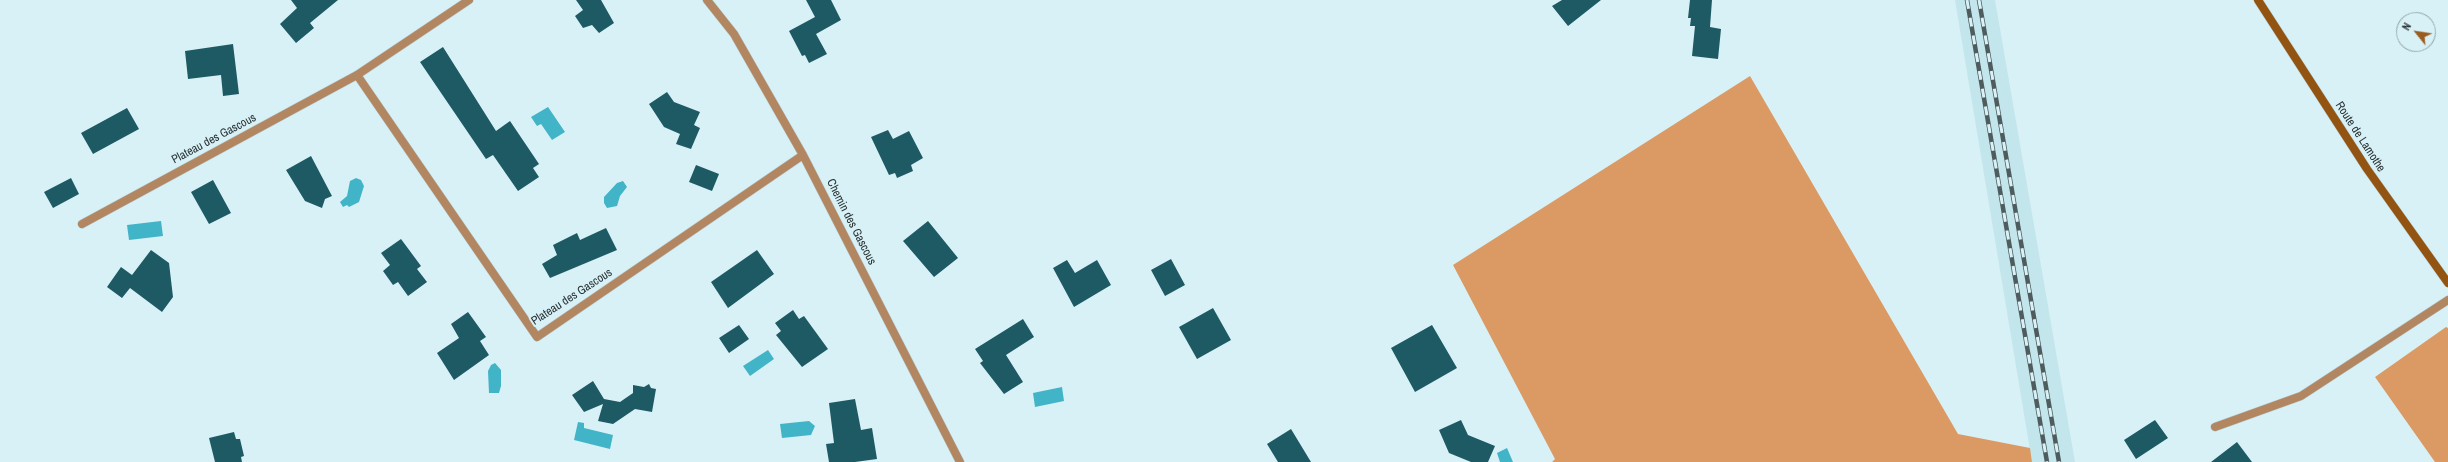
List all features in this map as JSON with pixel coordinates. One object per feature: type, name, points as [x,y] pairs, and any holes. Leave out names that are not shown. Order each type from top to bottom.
[{"type":"street","name":"Plateau des Gascous","points":[[82,224],[357,75],[469,0]]},
{"type":"street","name":"Chemin des Gascous","points":[[707,0],[734,34],[803,155],[960,462]]},
{"type":"street","name":"Route de Lamothe","points":[[2258,0],[2367,169],[2448,283]]},
{"type":"street","name":"Plateau des Gascous","points":[[357,75],[537,337],[803,155]]},
{"type":"street","points":[[2215,427],[2301,396],[2448,300]]},
{"type":"shaded area","points":[[1955,0],[1995,0],[2075,462],[2032,462]]},
{"type":"shaded area","points":[[1750,76],[1958,434],[2030,448],[2032,462],[1552,462],[1555,459],[1453,265]]},
{"type":"shaded area","points":[[2446,327],[2448,328],[2448,462],[2435,462],[2375,377]]},
{"type":"water","points":[[548,107],[565,132],[552,140],[541,124],[537,126],[531,117]]},
{"type":"water","points":[[356,178],[361,180],[364,186],[359,202],[349,207],[347,205],[343,207],[340,202],[347,196],[350,181]]},
{"type":"water","points":[[623,181],[627,187],[620,196],[617,206],[607,208],[604,203],[604,197],[617,183]]},
{"type":"water","points":[[161,221],[163,236],[129,240],[127,225]]},
{"type":"water","points":[[768,350],[774,359],[750,376],[743,366]]},
{"type":"water","points":[[495,363],[501,370],[501,386],[499,393],[489,393],[488,371],[491,365]]},
{"type":"water","points":[[1062,387],[1064,401],[1035,407],[1033,393]]},
{"type":"water","points":[[809,421],[815,426],[811,435],[782,438],[780,424]]},
{"type":"water","points":[[578,422],[584,423],[584,428],[613,435],[610,449],[574,440]]},
{"type":"water","points":[[1507,448],[1513,462],[1500,462],[1497,453]]},
{"type":"building","points":[[291,0],[338,0],[310,23],[314,28],[296,43],[280,24],[297,8]]},
{"type":"building","points":[[576,0],[601,0],[614,23],[599,33],[592,25],[583,28],[575,16],[583,10]]},
{"type":"building","points":[[806,0],[831,0],[841,20],[816,34],[827,54],[809,63],[805,55],[802,56],[789,31],[815,17]]},
{"type":"building","points":[[1562,0],[1601,0],[1568,26],[1552,6]]},
{"type":"building","points":[[1690,0],[1712,0],[1710,27],[1721,29],[1718,59],[1692,56],[1695,26],[1690,26],[1691,18],[1688,18]]},
{"type":"building","points":[[233,44],[239,94],[223,96],[221,75],[188,79],[185,51]]},
{"type":"building","points":[[443,47],[496,131],[510,121],[539,164],[533,168],[539,177],[518,191],[493,155],[486,159],[420,62]]},
{"type":"building","points":[[667,92],[674,102],[700,112],[694,125],[700,128],[691,149],[676,144],[680,134],[664,127],[649,104]]},
{"type":"building","points":[[127,108],[139,129],[93,154],[81,133]]},
{"type":"building","points":[[888,130],[893,139],[909,131],[923,158],[911,165],[913,171],[897,178],[895,173],[889,175],[871,137]]},
{"type":"building","points":[[311,156],[332,196],[325,199],[322,208],[305,201],[286,170]]},
{"type":"building","points":[[696,165],[719,174],[712,191],[689,182]]},
{"type":"building","points":[[71,178],[79,194],[53,208],[44,192]]},
{"type":"building","points":[[213,180],[231,213],[209,224],[191,192]]},
{"type":"building","points":[[928,221],[958,258],[934,277],[903,241]]},
{"type":"building","points":[[606,228],[617,250],[550,278],[542,264],[557,255],[553,245],[577,233],[580,240]]},
{"type":"building","points":[[401,239],[421,266],[417,269],[427,282],[408,296],[398,282],[393,285],[383,271],[390,265],[381,253]]},
{"type":"building","points":[[151,250],[169,263],[173,297],[162,312],[130,288],[122,298],[107,287],[121,267],[132,275]]},
{"type":"building","points":[[757,250],[774,274],[728,308],[711,282]]},
{"type":"building","points":[[1171,259],[1185,285],[1165,296],[1151,270]]},
{"type":"building","points":[[1067,260],[1075,273],[1097,260],[1111,285],[1074,307],[1053,268]]},
{"type":"building","points":[[1213,308],[1231,340],[1197,359],[1179,327]]},
{"type":"building","points":[[793,310],[799,319],[804,316],[828,349],[802,367],[776,335],[781,331],[775,323]]},
{"type":"building","points":[[468,312],[486,337],[480,341],[489,355],[454,380],[437,353],[459,338],[451,324]]},
{"type":"building","points":[[1023,319],[1034,337],[1006,355],[1023,382],[1004,394],[980,363],[983,361],[975,349]]},
{"type":"building","points":[[739,325],[749,339],[729,353],[719,338]]},
{"type":"building","points":[[1432,325],[1457,368],[1415,392],[1391,348]]},
{"type":"building","points":[[593,381],[604,399],[620,402],[633,393],[633,385],[644,387],[649,384],[651,388],[656,389],[652,412],[635,409],[613,424],[598,421],[603,404],[584,412],[572,395]]},
{"type":"building","points":[[855,399],[861,430],[872,428],[877,459],[855,462],[829,462],[826,444],[834,443],[829,403]]},
{"type":"building","points":[[1461,420],[1468,435],[1495,446],[1488,462],[1471,462],[1449,453],[1439,430]]},
{"type":"building","points":[[2155,420],[2168,438],[2136,459],[2124,440]]},
{"type":"building","points":[[1291,429],[1311,462],[1278,462],[1267,444]]},
{"type":"building","points":[[234,432],[236,439],[240,439],[244,456],[241,457],[242,462],[215,462],[209,438]]},
{"type":"building","points":[[2237,442],[2252,462],[2211,462]]},
{"type":"railway","points":[[1967,0],[2047,462]]},
{"type":"railway","points":[[1979,0],[2059,462]]}]
